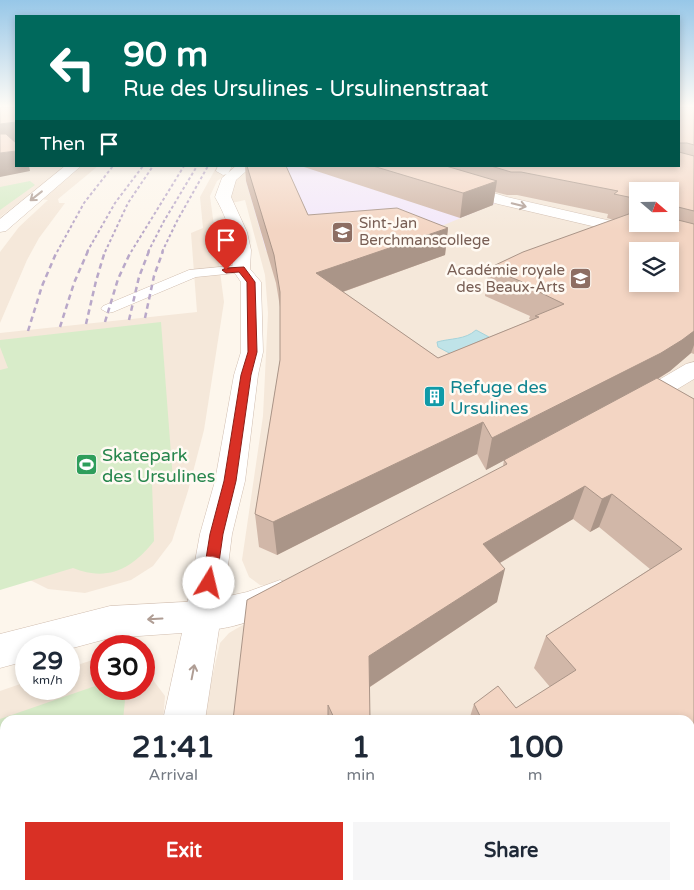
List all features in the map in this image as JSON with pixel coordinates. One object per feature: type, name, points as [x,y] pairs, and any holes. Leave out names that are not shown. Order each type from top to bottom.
[{"type":"street","points":[[0,227],[73,167]]},
{"type":"street","points":[[391,167],[503,201],[694,245]]},
{"type":"street","points":[[185,715],[216,534],[230,481],[246,375],[252,352],[251,282],[241,269],[244,256],[235,217],[223,196],[231,170]]},
{"type":"street","points":[[616,414],[694,369]]},
{"type":"street","points":[[0,651],[110,622],[203,616],[248,607],[287,593],[304,584]]},
{"type":"lane","points":[[108,309],[194,273],[241,269]]},
{"type":"shaded area","points":[[0,149],[15,149],[15,167],[66,167],[0,217]]},
{"type":"shaded area","points":[[683,149],[694,149],[694,715],[203,715],[220,643],[229,633],[272,608],[272,586],[260,585],[249,577],[242,560],[263,416],[268,313],[265,275],[245,200],[232,203],[230,191],[233,181],[251,167],[680,167]]},
{"type":"shaded area","points":[[80,167],[97,167],[58,199],[59,203],[65,203],[39,238],[27,260],[0,323],[0,252],[19,227],[48,200],[39,199]]},
{"type":"shaded area","name":"Skatepark des Ursulines","points":[[216,167],[237,167],[217,181],[210,196],[224,302],[204,430],[188,491],[172,541],[153,566],[131,580],[85,593],[48,589],[26,578],[0,386],[0,333],[197,312],[191,233],[203,228],[200,197]]},
{"type":"shaded area","name":"Sint-Jan Berchmanscollege","points":[[267,167],[376,167],[497,203],[410,239],[266,251],[246,181]]},
{"type":"shaded area","points":[[90,661],[90,700],[155,700],[155,683],[165,696],[163,715],[0,715],[0,691],[15,686],[15,700],[80,700],[80,664]]},
{"type":"green space","points":[[30,181],[35,185],[0,210],[0,187]]},
{"type":"green space","name":"Skatepark des Ursulines","points":[[161,322],[173,480],[152,483],[154,541],[137,559],[128,566],[118,570],[97,574],[73,568],[0,590],[0,370],[8,368],[0,347],[0,340]]},
{"type":"green space","points":[[90,688],[90,700],[125,700],[124,715],[12,715],[55,700],[80,700],[80,691]]},
{"type":"water","points":[[476,330],[489,337],[451,354],[438,347],[437,342],[463,337]]},
{"type":"building","points":[[0,149],[15,149],[15,151],[0,153]]},
{"type":"building","points":[[680,152],[694,156],[694,211],[679,207],[679,182],[629,182],[629,197],[614,194],[618,191],[521,172],[511,172],[494,167],[680,167]]},
{"type":"building","points":[[247,167],[286,167],[308,215],[397,208],[448,228],[316,273],[438,358],[539,317],[535,316],[564,304],[535,290],[539,289],[489,268],[523,252],[629,214],[629,232],[679,232],[679,220],[694,224],[694,331],[682,340],[661,353],[492,438],[483,422],[273,522],[255,514],[280,360],[280,292],[274,255]]},
{"type":"building","points":[[376,167],[449,167],[497,181],[463,193]]},
{"type":"building","points":[[657,378],[694,399],[694,715],[480,715],[474,704],[498,686],[516,708],[576,670],[546,636],[682,549],[612,494],[602,499],[585,486],[483,544],[505,569],[369,656],[370,715],[333,715],[328,705],[328,715],[234,715],[247,600],[507,464],[504,460]]},
{"type":"railway","points":[[57,252],[84,203],[112,167]]},
{"type":"railway","points":[[87,252],[115,203],[142,167]]},
{"type":"railway","points":[[105,252],[128,203],[152,167]]},
{"type":"railway","points":[[131,252],[183,167]]},
{"type":"railway","points":[[148,252],[196,167]]},
{"type":"railway","points":[[162,252],[207,167]]},
{"type":"railway","points":[[28,331],[42,286],[57,251]]},
{"type":"railway","points":[[60,327],[74,283],[88,251]]},
{"type":"railway","points":[[86,324],[105,251]]},
{"type":"railway","points":[[105,322],[118,279],[131,251]]},
{"type":"railway","points":[[129,320],[139,277],[149,251]]},
{"type":"railway","points":[[145,318],[154,276],[163,251]]},
{"type":"place","name":"Sint-Jan Berchmanscollege","points":[[343,232]]},
{"type":"place","name":"Académie royale des Beaux-Arts","points":[[581,279]]},
{"type":"place","name":"Refuge des Ursulines","points":[[434,397]]},
{"type":"place","name":"Skatepark des Ursulines","points":[[86,465]]},
{"type":"route","points":[[209,583],[216,534],[230,481],[246,375],[252,352],[251,282],[241,269],[226,270]]}]
